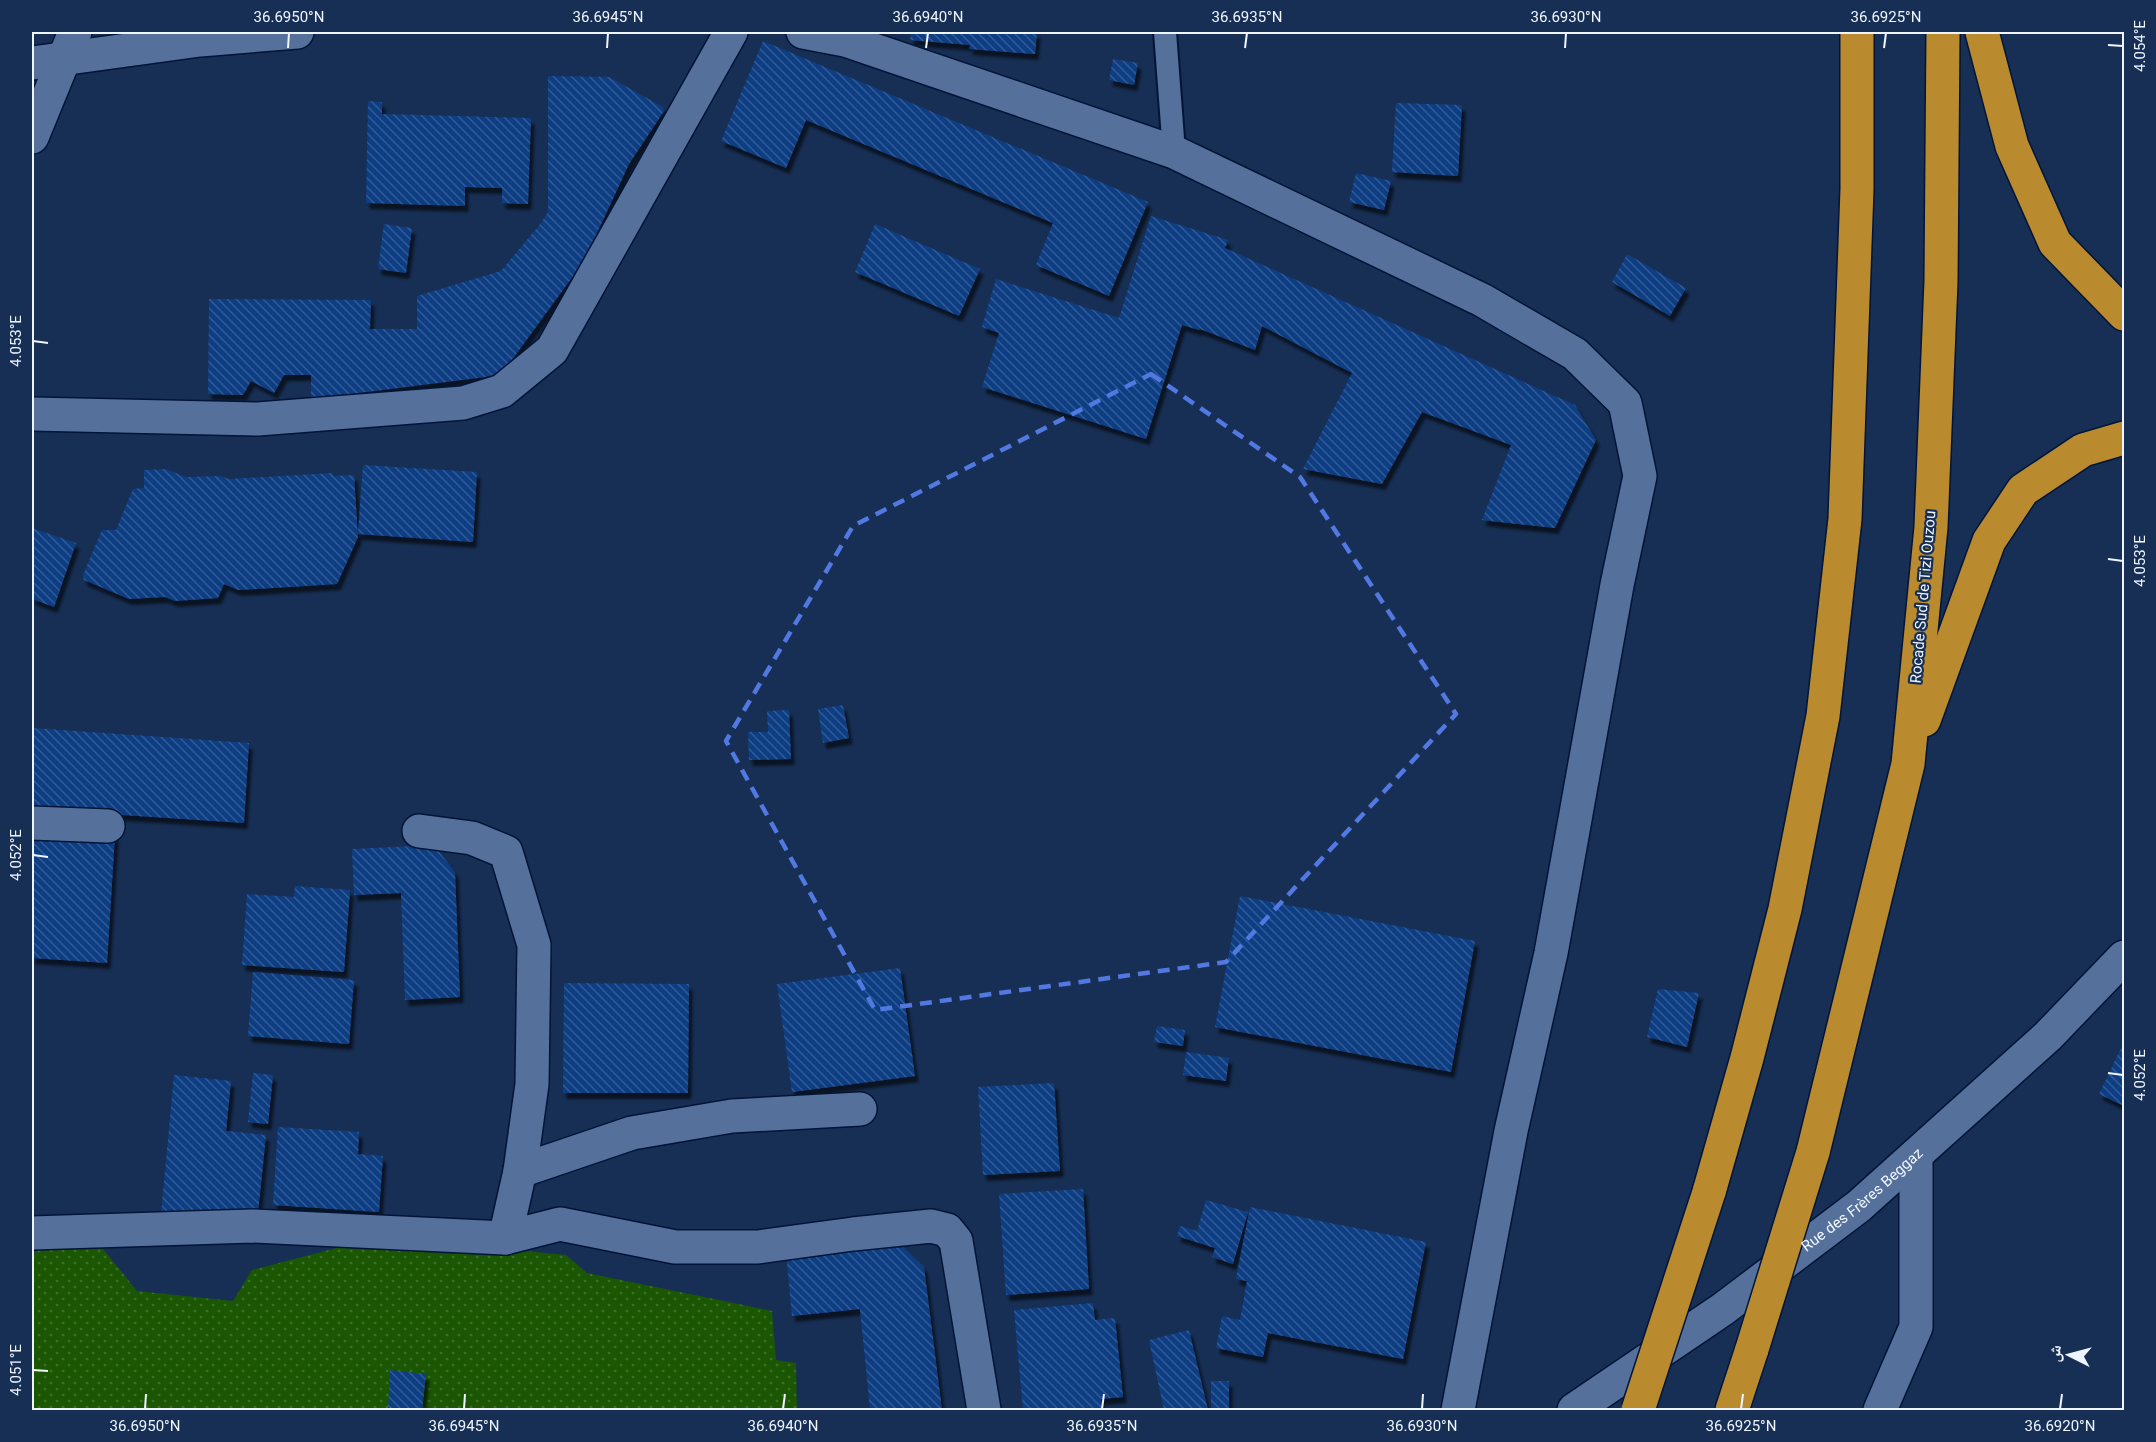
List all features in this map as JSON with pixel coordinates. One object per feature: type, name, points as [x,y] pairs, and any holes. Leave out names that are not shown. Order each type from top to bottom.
[{"type":"highway","points":[[1638,1410],[1709,1192],[1747,1058],[1785,909],[1823,716],[1845,519],[1857,189],[1857,32]]},
{"type":"highway","name":"Rocade Sud de Tizi Ouzou","points":[[1732,1410],[1813,1152],[1908,764],[1931,527],[1941,281],[1943,32]]},
{"type":"highway","points":[[1982,32],[2012,146],[2055,243],[2124,314]]},
{"type":"highway","points":[[1908,764],[1989,541],[2023,489],[2083,450],[2124,438]]},
{"type":"street","points":[[32,137],[46,62],[75,32]]},
{"type":"street","points":[[46,62],[200,40],[297,32]]},
{"type":"street","points":[[32,414],[258,419],[463,403],[502,391],[552,350],[731,32]]},
{"type":"street","points":[[803,32],[847,36],[1174,152],[1482,300],[1575,354],[1625,404],[1640,477],[1617,585],[1551,953],[1511,1131],[1458,1410]]},
{"type":"street","points":[[32,822],[108,826]]},
{"type":"street","points":[[419,831],[472,838],[506,852],[534,945],[532,1084],[519,1171],[505,1238]]},
{"type":"street","name":"Rue des Frères Beggaz","points":[[1574,1410],[1724,1309],[1860,1206],[2048,1036],[2124,957]]},
{"type":"street","points":[[519,1171],[632,1133],[732,1116],[860,1109]]},
{"type":"street","points":[[1880,1410],[1916,1327],[1916,1155]]},
{"type":"street","points":[[32,1233],[252,1227],[505,1238],[561,1224],[675,1247],[758,1247],[931,1226],[947,1230],[956,1241],[984,1410]]},
{"type":"lane","points":[[1165,32],[1174,152]]},
{"type":"highlighted area","points":[[1151,374],[1300,477],[1456,714],[1226,962],[875,1010],[726,741],[853,526]]},
{"type":"green space","points":[[37,1236],[95,1239],[137,1291],[233,1301],[252,1270],[352,1244],[493,1252],[525,1251],[566,1255],[587,1273],[772,1311],[776,1360],[796,1363],[797,1410],[32,1410],[32,1269]]},
{"type":"building","points":[[911,32],[1037,32],[1035,54],[969,49],[970,45],[910,40]]},
{"type":"building","points":[[763,41],[1148,202],[1109,296],[1036,265],[1053,223],[806,120],[786,168],[721,141]]},
{"type":"building","points":[[1113,59],[1138,63],[1134,85],[1109,80]]},
{"type":"building","points":[[548,76],[609,77],[663,107],[664,111],[629,164],[584,261],[501,375],[311,399],[311,375],[284,375],[274,393],[251,381],[243,395],[208,394],[209,299],[371,300],[370,329],[417,329],[417,296],[501,271],[548,212]]},
{"type":"building","points":[[368,101],[382,102],[382,114],[531,118],[528,204],[502,203],[502,188],[465,187],[465,206],[366,203]]},
{"type":"building","points":[[1396,103],[1462,105],[1458,176],[1392,172]]},
{"type":"building","points":[[1356,173],[1391,181],[1384,210],[1349,202]]},
{"type":"building","points":[[1151,216],[1228,240],[1225,248],[1575,405],[1596,440],[1555,528],[1482,520],[1511,445],[1422,412],[1382,484],[1303,469],[1352,373],[1262,326],[1255,350],[1200,329],[1182,325],[1146,439],[982,387],[999,333],[982,327],[996,279],[1119,318]]},
{"type":"building","points":[[384,224],[412,228],[406,273],[378,269]]},
{"type":"building","points":[[875,224],[980,269],[959,316],[855,272]]},
{"type":"building","points":[[1627,254],[1686,288],[1670,316],[1612,282]]},
{"type":"building","points":[[363,465],[477,472],[473,542],[358,534]]},
{"type":"building","points":[[166,469],[186,477],[220,476],[229,479],[333,473],[333,476],[354,475],[358,537],[337,584],[238,590],[224,584],[218,598],[175,601],[165,597],[129,599],[84,580],[83,575],[102,530],[116,530],[133,489],[144,488],[144,470]]},
{"type":"building","points":[[32,528],[76,543],[54,607],[32,599]]},
{"type":"building","points":[[843,705],[849,738],[823,743],[818,709]]},
{"type":"building","points":[[789,710],[791,759],[749,760],[748,732],[768,732],[767,711]]},
{"type":"building","points":[[32,728],[249,743],[244,823],[32,809]]},
{"type":"building","points":[[32,829],[115,835],[107,963],[32,958]]},
{"type":"building","points":[[434,845],[455,872],[460,997],[405,1000],[401,893],[354,895],[352,849]]},
{"type":"building","points":[[295,886],[350,890],[344,972],[242,965],[247,894],[294,897]]},
{"type":"building","points":[[1240,896],[1475,941],[1451,1072],[1215,1027]]},
{"type":"building","points":[[900,968],[915,1076],[792,1092],[777,984]]},
{"type":"building","points":[[253,972],[354,980],[349,1044],[248,1036]]},
{"type":"building","points":[[564,983],[689,984],[688,1093],[563,1093]]},
{"type":"building","points":[[1658,989],[1699,993],[1687,1047],[1647,1037]]},
{"type":"building","points":[[1157,1026],[1185,1030],[1183,1046],[1154,1042]]},
{"type":"building","points":[[2124,1042],[2124,1106],[2099,1094]]},
{"type":"building","points":[[1186,1052],[1229,1058],[1226,1081],[1183,1075]]},
{"type":"building","points":[[253,1073],[273,1075],[268,1124],[248,1122]]},
{"type":"building","points":[[174,1075],[231,1081],[226,1131],[266,1135],[257,1223],[161,1214]]},
{"type":"building","points":[[1054,1083],[1060,1171],[983,1175],[978,1087]]},
{"type":"building","points":[[278,1127],[359,1132],[358,1154],[383,1156],[379,1212],[273,1205]]},
{"type":"building","points":[[1083,1189],[1089,1289],[1006,1295],[999,1194]]},
{"type":"building","points":[[1206,1200],[1248,1212],[1233,1264],[1212,1257],[1215,1248],[1177,1236],[1180,1226],[1197,1231]]},
{"type":"building","points":[[1250,1207],[1426,1242],[1403,1359],[1268,1333],[1263,1357],[1216,1348],[1222,1316],[1240,1320],[1247,1281],[1236,1279]]},
{"type":"building","points":[[897,1241],[924,1267],[942,1410],[870,1410],[860,1309],[792,1316],[786,1252]]},
{"type":"building","points":[[1093,1303],[1095,1320],[1115,1318],[1123,1397],[1101,1399],[1102,1410],[1023,1410],[1014,1310]]},
{"type":"building","points":[[1189,1330],[1208,1410],[1164,1410],[1149,1340]]},
{"type":"building","points":[[390,1370],[426,1374],[422,1410],[388,1410]]},
{"type":"building","points":[[1211,1381],[1229,1381],[1229,1408],[1275,1408],[1275,1410],[1211,1410]]}]
